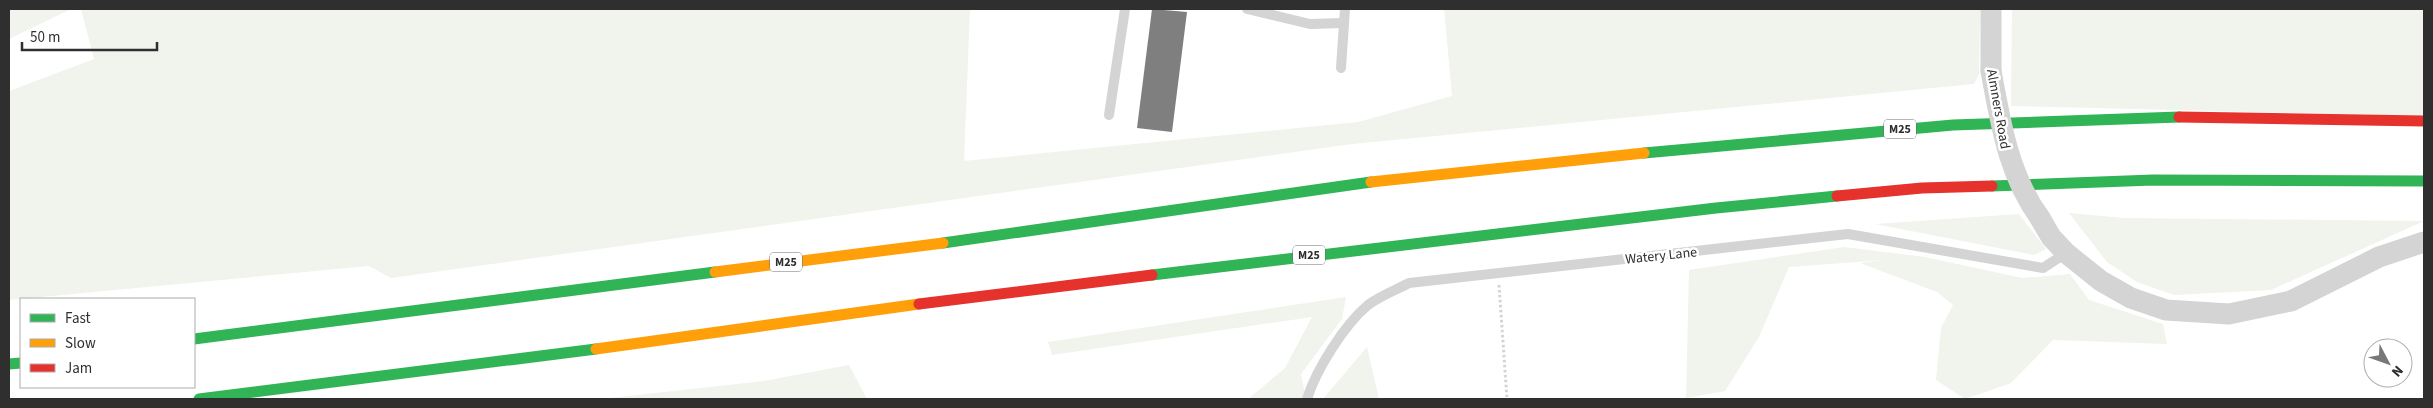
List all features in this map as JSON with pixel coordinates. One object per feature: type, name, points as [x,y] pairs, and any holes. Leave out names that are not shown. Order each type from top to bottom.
[{"type":"highway","name":"M25","points":[[195,339],[998,236],[1378,181],[1714,144],[1954,125],[2155,117],[2424,121]]},
{"type":"highway","name":"M25","points":[[199,399],[458,368],[1025,290],[1658,215],[1922,188],[2153,180],[2424,181]]},
{"type":"street","name":"Almners Road","points":[[1991,9],[1991,71],[2007,154],[2020,179],[2026,199],[2052,237],[2066,253],[2101,281],[2131,298],[2166,310],[2229,314],[2291,301],[2379,257],[2424,242]]},
{"type":"lane","points":[[1109,115],[1125,9]]},
{"type":"lane","points":[[1247,9],[1310,24],[1344,23]]},
{"type":"lane","points":[[1341,68],[1345,9]]},
{"type":"lane","name":"Watery Lane","points":[[1307,399],[1313,381],[1339,339],[1368,305],[1409,283],[1848,234],[2043,268],[2066,253]]},
{"type":"path","points":[[1498,273],[1507,399]]},
{"type":"shaded area","points":[[9,9],[71,9],[9,39]]},
{"type":"shaded area","points":[[81,9],[970,9],[964,161],[1358,122],[1452,96],[1444,9],[1980,9],[1979,74],[1974,84],[1352,144],[391,278],[369,266],[9,300],[9,91],[94,59]]},
{"type":"shaded area","points":[[2012,9],[2424,9],[2424,116],[2011,106]]},
{"type":"shaded area","points":[[2069,213],[2124,218],[2424,221],[2271,290],[2174,295],[2137,282],[2107,262]]},
{"type":"shaded area","points":[[2019,214],[2046,249],[2034,255],[1875,224]]},
{"type":"shaded area","points":[[1844,247],[1925,257],[2022,278],[2070,274],[2089,300],[2163,324],[2167,344],[2053,340],[2011,383],[1965,399],[1936,380],[1941,328],[1953,305],[1937,292],[1860,263],[1884,260],[1789,267],[1759,337],[1725,391],[1686,398],[1689,270]]},
{"type":"shaded area","points":[[1346,297],[1342,319],[1301,374],[1306,399],[1248,399],[1285,368],[1312,317],[1052,355],[1048,342]]},
{"type":"shaded area","points":[[1367,347],[1379,399],[1323,399]]},
{"type":"shaded area","points":[[849,365],[867,399],[601,399],[764,381]]},
{"type":"building","points":[[1152,9],[1187,12],[1172,132],[1137,128]]},
{"type":"traffic: fast","points":[[1644,153],[1953,125],[2179,117]]},
{"type":"traffic: fast","points":[[1992,186],[2153,180],[2424,181]]},
{"type":"traffic: fast","points":[[943,243],[1371,182]]},
{"type":"traffic: fast","points":[[1152,275],[1716,208],[1837,196]]},
{"type":"traffic: fast","points":[[195,339],[715,272]]},
{"type":"traffic: fast","points":[[199,399],[596,349]]},
{"type":"traffic: fast","points":[[9,364],[20,363]]},
{"type":"traffic: slow","points":[[1371,182],[1644,153]]},
{"type":"traffic: slow","points":[[715,272],[943,243]]},
{"type":"traffic: slow","points":[[596,349],[919,304]]},
{"type":"traffic: jam","points":[[2179,117],[2424,121]]},
{"type":"traffic: jam","points":[[1837,196],[1922,188],[1992,186]]},
{"type":"traffic: jam","points":[[919,304],[1152,275]]}]
